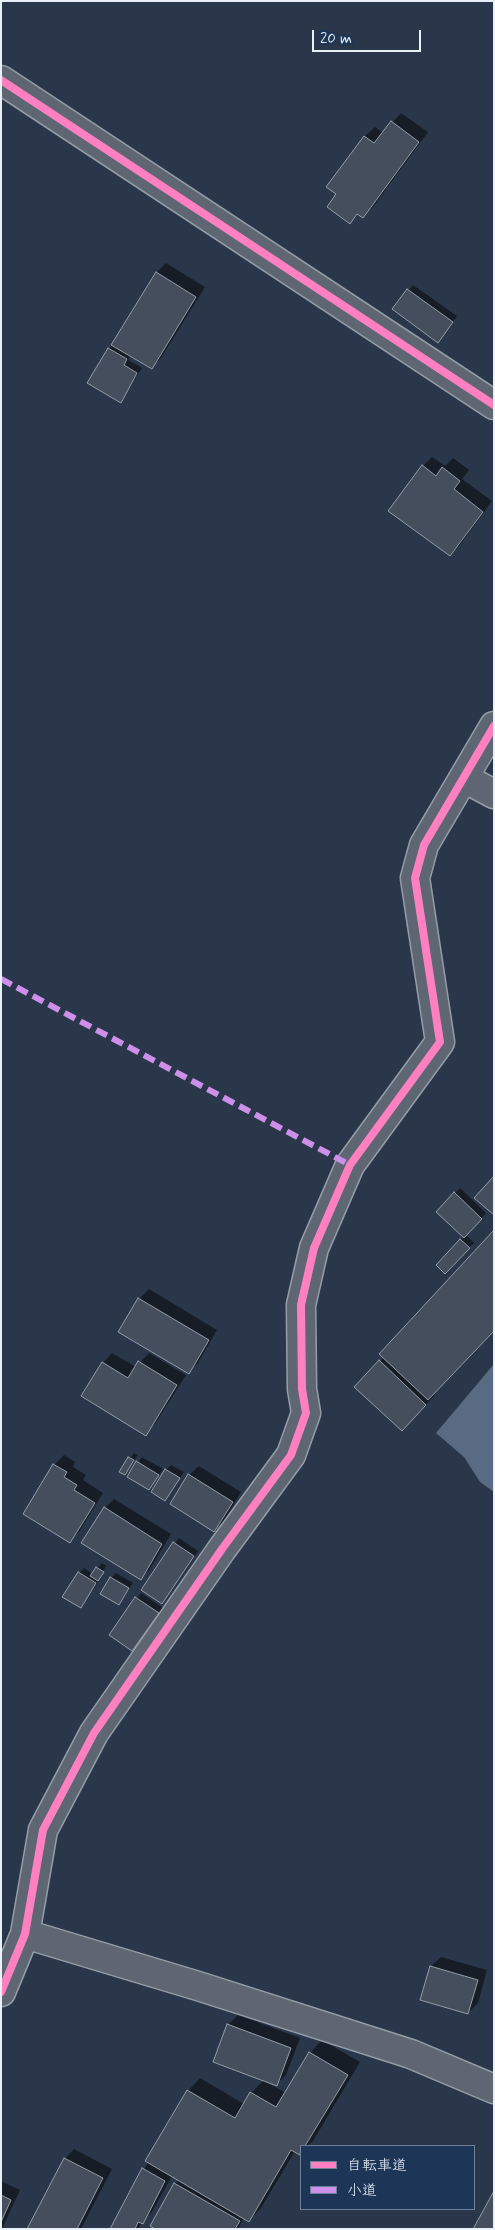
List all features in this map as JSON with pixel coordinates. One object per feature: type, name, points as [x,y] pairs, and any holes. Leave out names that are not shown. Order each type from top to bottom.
[{"type":"street","points":[[1,80],[494,405]]},
{"type":"street","points":[[1,1992],[25,1934],[43,1830],[94,1733],[222,1548],[291,1455],[306,1413],[302,1389],[301,1306],[314,1248],[350,1165],[440,1042],[415,878],[424,845],[494,726]]},
{"type":"street","points":[[464,778],[494,794]]},
{"type":"street","points":[[25,1934],[198,1986],[411,2054],[494,2089]]},
{"type":"water","points":[[494,1364],[494,1492],[480,1482],[464,1457],[436,1433]]},
{"type":"building","points":[[391,121],[419,142],[363,218],[357,214],[350,224],[327,207],[336,194],[326,187],[364,136],[374,143]]},
{"type":"building","points":[[156,272],[196,297],[152,369],[111,345]]},
{"type":"building","points":[[407,289],[453,322],[438,343],[392,309]]},
{"type":"building","points":[[108,348],[127,359],[124,365],[137,373],[121,403],[87,383]]},
{"type":"building","points":[[422,465],[436,476],[442,467],[460,481],[454,489],[483,512],[450,556],[388,511]]},
{"type":"building","points":[[494,1176],[494,1215],[474,1198]]},
{"type":"building","points":[[454,1192],[482,1219],[464,1238],[436,1212]]},
{"type":"building","points":[[494,1230],[494,1331],[428,1400],[379,1354]]},
{"type":"building","points":[[460,1239],[470,1248],[445,1274],[436,1265]]},
{"type":"building","points":[[138,1298],[209,1340],[189,1374],[118,1332]]},
{"type":"building","points":[[379,1360],[426,1405],[402,1431],[354,1387]]},
{"type":"building","points":[[138,1361],[177,1385],[146,1436],[81,1396],[102,1362],[128,1378]]},
{"type":"building","points":[[128,1457],[134,1460],[125,1475],[119,1472]]},
{"type":"building","points":[[136,1461],[159,1475],[149,1490],[127,1477]]},
{"type":"building","points":[[53,1464],[67,1472],[64,1477],[77,1485],[74,1490],[95,1503],[70,1543],[23,1514]]},
{"type":"building","points":[[165,1469],[180,1478],[165,1501],[151,1492]]},
{"type":"building","points":[[188,1474],[233,1502],[214,1532],[170,1504]]},
{"type":"building","points":[[104,1507],[162,1544],[141,1580],[81,1543]]},
{"type":"building","points":[[173,1542],[194,1556],[162,1604],[141,1590]]},
{"type":"building","points":[[96,1567],[104,1572],[98,1581],[90,1576]]},
{"type":"building","points":[[78,1572],[96,1583],[81,1608],[62,1597]]},
{"type":"building","points":[[110,1577],[129,1588],[119,1605],[100,1594]]},
{"type":"building","points":[[135,1597],[159,1613],[132,1651],[109,1635]]},
{"type":"building","points":[[430,1966],[478,1980],[468,2014],[420,2000]]},
{"type":"building","points":[[227,2024],[291,2048],[277,2086],[213,2062]]},
{"type":"building","points":[[309,2052],[348,2075],[306,2145],[300,2145],[300,2155],[291,2150],[249,2222],[145,2161],[187,2090],[235,2118],[250,2092],[276,2107]]},
{"type":"building","points":[[64,2158],[103,2178],[77,2229],[27,2229]]},
{"type":"building","points":[[142,2168],[165,2181],[143,2224],[138,2222],[135,2229],[110,2229]]},
{"type":"building","points":[[174,2183],[240,2221],[235,2229],[155,2229],[150,2226]]},
{"type":"building","points":[[494,2191],[494,2229],[473,2229]]},
{"type":"building","points":[[1,2195],[11,2200],[1,2222]]},
{"type":"marked path","points":[[1,979],[350,1165]]},
{"type":"cycle path","points":[[1,80],[494,405]]},
{"type":"cycle path","points":[[1,1992],[25,1934],[43,1830],[94,1733],[222,1549],[291,1455],[306,1413],[302,1389],[301,1305],[314,1248],[350,1165],[440,1042],[415,878],[424,845],[494,726]]}]
